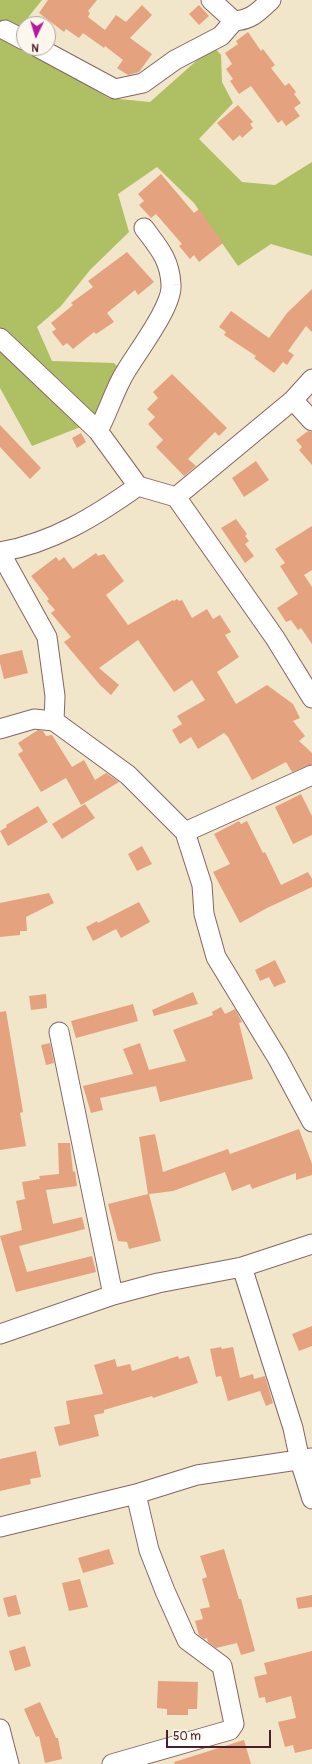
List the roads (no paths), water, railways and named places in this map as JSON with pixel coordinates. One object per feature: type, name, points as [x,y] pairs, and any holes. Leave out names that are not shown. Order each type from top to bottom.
[{"type":"street","points":[[211,0],[234,21]]},
{"type":"street","points":[[54,56],[115,88],[143,83],[175,60],[221,36],[234,21],[245,20],[272,0]]},
{"type":"street","points":[[5,30],[16,36]]},
{"type":"street","points":[[98,431],[107,415],[122,378],[151,334],[170,296],[171,285],[164,254],[144,228]]},
{"type":"street","points":[[0,338],[98,431],[138,486],[176,497],[275,638],[312,698]]},
{"type":"street","points":[[176,497],[293,400],[312,379]]},
{"type":"street","points":[[293,400],[312,421]]},
{"type":"street","points":[[54,721],[55,696],[47,637],[0,552],[55,535],[86,521],[138,486]]},
{"type":"street","points":[[0,729],[34,719],[54,721],[128,775],[185,832],[202,885],[204,914],[216,956],[278,1059],[312,1122]]},
{"type":"street","points":[[185,832],[312,775]]},
{"type":"street","points":[[59,1032],[113,1294]]},
{"type":"street","points":[[0,1334],[113,1294],[158,1283],[242,1267],[312,1244]]},
{"type":"street","points":[[242,1267],[293,1428],[306,1460],[312,1500]]},
{"type":"street","points":[[0,1527],[136,1494],[197,1475],[306,1460]]},
{"type":"street","points":[[112,1764],[230,1730],[234,1724],[222,1666],[187,1640],[165,1591],[149,1550],[136,1494]]},
{"type":"street","points":[[0,1729],[9,1764]]}]
